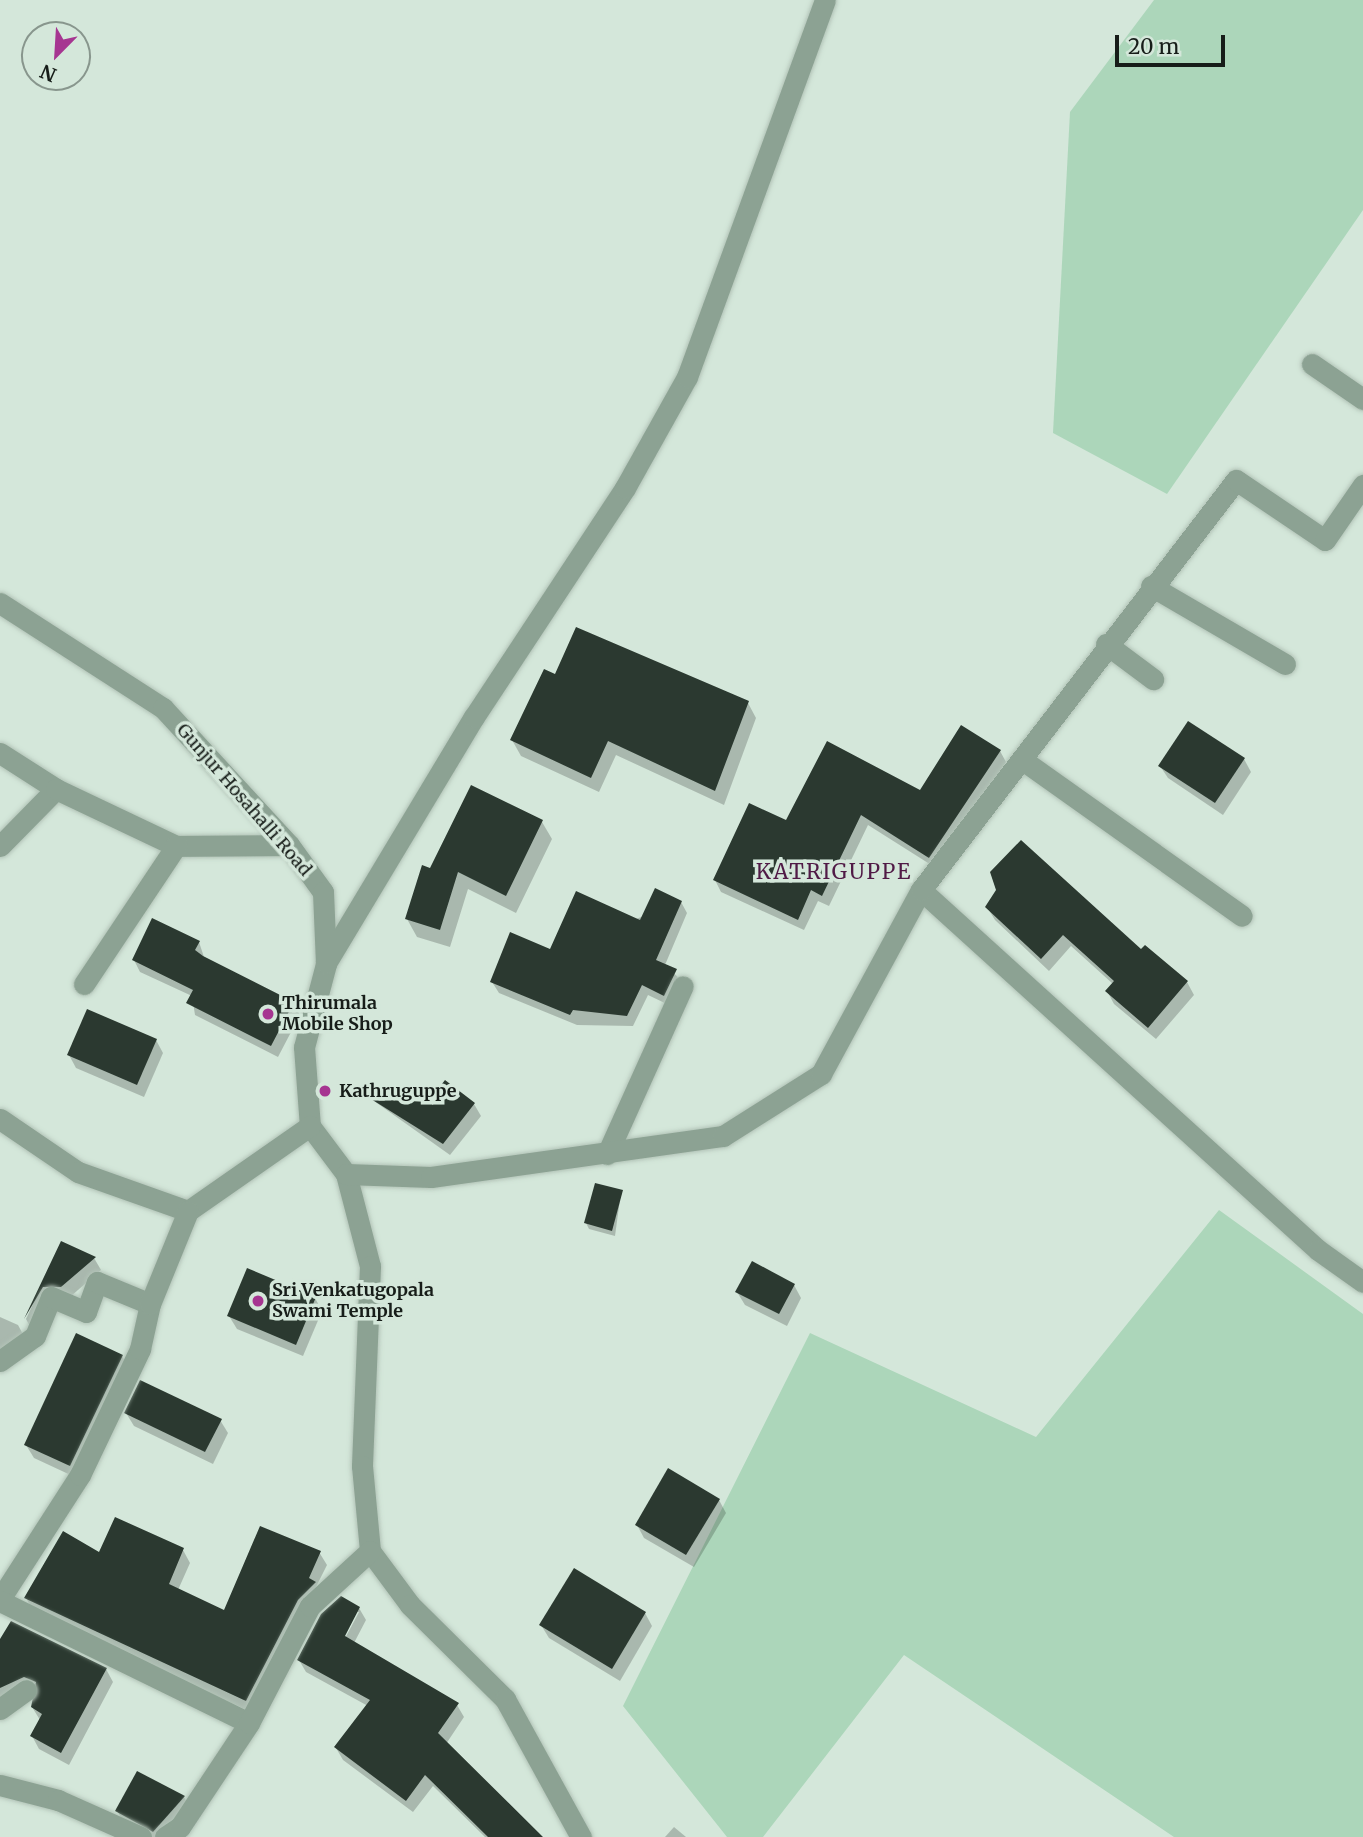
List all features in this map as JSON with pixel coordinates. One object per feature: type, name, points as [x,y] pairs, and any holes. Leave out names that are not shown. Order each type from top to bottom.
[{"type":"street","points":[[326,964],[474,717],[625,488],[687,377],[825,0]]},
{"type":"street","points":[[1312,364],[1363,399]]},
{"type":"street","points":[[346,1174],[431,1177],[723,1136],[821,1074],[921,890],[1024,761],[1106,645],[1236,480],[1325,540],[1363,485]]},
{"type":"street","points":[[1152,586],[1285,664]]},
{"type":"street","name":"Gunjur Hosahalli Road","points":[[0,603],[163,708],[289,845],[323,892],[326,964],[304,1047],[310,1126]]},
{"type":"street","points":[[1106,645],[1153,679]]},
{"type":"street","points":[[0,753],[56,789],[176,846],[289,845]]},
{"type":"street","points":[[1024,761],[1242,916]]},
{"type":"street","points":[[0,846],[56,789]]},
{"type":"street","points":[[84,984],[176,846]]},
{"type":"street","points":[[921,890],[1318,1250],[1363,1282]]},
{"type":"street","points":[[607,1154],[682,986]]},
{"type":"street","points":[[0,1119],[78,1172],[188,1211]]},
{"type":"street","points":[[249,1723],[0,1600],[80,1475],[139,1349],[149,1304],[188,1211],[310,1126],[346,1174],[370,1266],[362,1466],[370,1551],[410,1605],[505,1699],[581,1837]]},
{"type":"street","points":[[0,1361],[35,1336],[51,1297],[86,1312],[97,1282],[149,1304]]},
{"type":"street","points":[[165,1837],[180,1827],[249,1723],[310,1606],[370,1551]]},
{"type":"street","points":[[0,1709],[26,1690]]},
{"type":"street","points":[[0,1785],[58,1800],[141,1837]]},
{"type":"green space","points":[[1154,0],[1363,0],[1363,210],[1167,494],[1053,433],[1070,112]]},
{"type":"green space","points":[[1219,1210],[1363,1314],[1363,1837],[1174,1837],[904,1655],[763,1837],[727,1837],[623,1706],[810,1333],[1036,1437]]},
{"type":"building","points":[[576,627],[749,701],[715,791],[608,741],[591,778],[510,740],[544,669],[555,674]]},
{"type":"building","points":[[1188,721],[1245,758],[1215,803],[1158,766]]},
{"type":"building","points":[[961,725],[1001,750],[929,858],[861,815],[822,896],[811,890],[798,920],[713,880],[749,803],[786,820],[827,741],[920,790]]},
{"type":"building","points":[[471,785],[543,820],[506,896],[458,872],[440,930],[405,919],[422,865],[430,868]]},
{"type":"building","points":[[1021,840],[1141,949],[1145,945],[1188,981],[1148,1028],[1105,991],[1114,981],[1063,935],[1041,959],[985,907],[996,890],[990,872]]},
{"type":"building","points":[[655,888],[682,901],[656,960],[677,969],[664,996],[642,985],[627,1016],[573,1010],[570,1015],[490,982],[510,932],[550,949],[576,891],[640,920]]},
{"type":"building","points":[[152,918],[200,941],[195,950],[203,956],[294,1002],[271,1046],[186,1003],[193,990],[132,960]]},
{"type":"building","points":[[87,1009],[157,1039],[137,1085],[67,1055]]},
{"type":"building","points":[[445,1080],[475,1103],[443,1144],[371,1099],[428,1102]]},
{"type":"building","points":[[595,1183],[623,1190],[612,1231],[584,1223]]},
{"type":"building","points":[[61,1241],[96,1257],[61,1287],[43,1287],[24,1319]]},
{"type":"building","points":[[752,1261],[795,1284],[779,1314],[735,1292]]},
{"type":"building","points":[[247,1268],[316,1297],[296,1345],[227,1316]]},
{"type":"building","points":[[76,1333],[123,1355],[70,1466],[24,1445]]},
{"type":"building","points":[[140,1380],[222,1419],[205,1452],[124,1413]]},
{"type":"building","points":[[668,1468],[720,1499],[686,1555],[635,1525]]},
{"type":"building","points":[[115,1517],[184,1548],[169,1584],[224,1610],[260,1526],[321,1551],[309,1578],[316,1582],[298,1600],[246,1701],[24,1598],[63,1531],[99,1552]]},
{"type":"building","points":[[574,1568],[646,1612],[612,1669],[539,1625]]},
{"type":"building","points":[[341,1596],[360,1607],[345,1636],[459,1703],[438,1733],[543,1837],[488,1837],[425,1775],[406,1801],[334,1747],[370,1700],[297,1660],[321,1614]]},
{"type":"building","points":[[11,1621],[107,1668],[61,1753],[30,1736],[42,1714],[31,1707],[36,1682],[24,1677],[0,1688],[0,1639]]},
{"type":"building","points":[[137,1771],[185,1796],[153,1832],[115,1811]]},
{"type":"place","name":"Thirumala Mobile Shop","points":[[268,1014]]},
{"type":"place","name":"Kathruguppe","points":[[325,1091]]},
{"type":"place","name":"Sri Venkatugopala Swami Temple","points":[[258,1301]]},
{"type":"district","name":"KATRIGUPPE","points":[[834,872]]}]
